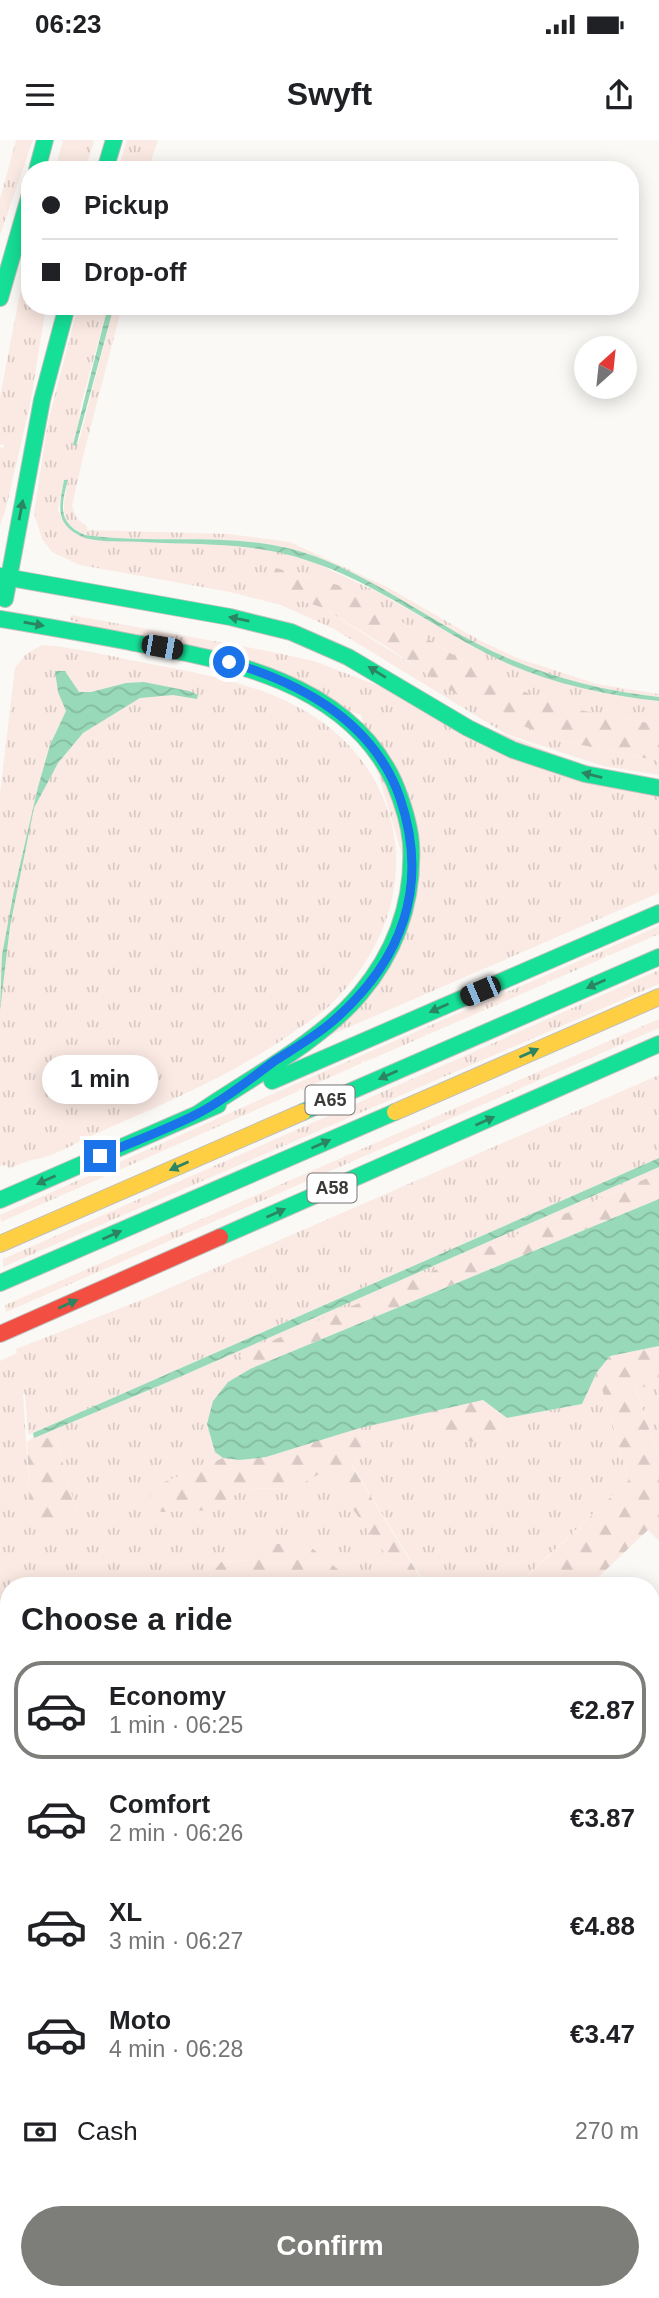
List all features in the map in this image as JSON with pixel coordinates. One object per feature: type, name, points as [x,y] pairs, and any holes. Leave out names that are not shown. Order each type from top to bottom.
[{"type":"highway","points":[[39,161],[45,140]]},
{"type":"highway","points":[[108,161],[114,140]]},
{"type":"highway","points":[[0,298],[21,225]]},
{"type":"highway","points":[[65,315],[42,400],[4,577],[1,621],[209,656],[248,667],[331,708],[350,723],[379,756],[389,772],[398,792],[412,845],[412,882],[405,917],[382,965],[360,995],[332,1023],[199,1113]]},
{"type":"highway","points":[[4,577],[88,590],[281,628],[357,660],[469,730],[505,747],[562,768],[659,788]]},
{"type":"highway","points":[[1,1200],[659,913]]},
{"type":"highway","name":"A65","points":[[1,1244],[659,957]]},
{"type":"highway","name":"A65","points":[[2,1282],[659,997]]},
{"type":"highway","name":"A58","points":[[3,1333],[659,1044]]},
{"type":"green space","points":[[16,140],[33,140],[26,161],[21,161],[21,175],[0,235],[0,199]]},
{"type":"green space","points":[[63,140],[94,140],[88,161],[57,161]]},
{"type":"green space","points":[[127,140],[158,140],[151,161],[121,161]]},
{"type":"green space","points":[[21,291],[21,315],[45,315],[30,405],[0,526],[0,447],[3,448],[4,444],[0,445],[0,397]]},
{"type":"green space","points":[[76,315],[106,315],[80,409],[78,445],[112,315],[120,315],[72,506],[77,519],[87,526],[87,530],[229,534],[290,542],[387,587],[479,640],[517,658],[597,684],[659,694],[659,697],[588,685],[520,663],[476,643],[338,566],[288,548],[231,540],[86,535],[70,525],[66,519],[64,506],[68,481],[64,480],[58,510],[66,526],[91,540],[229,544],[267,549],[309,560],[378,592],[518,668],[599,692],[659,701],[659,725],[573,709],[535,697],[448,652],[338,585],[276,568],[266,588],[323,608],[473,703],[562,741],[659,761],[659,775],[603,766],[506,734],[334,629],[281,605],[230,592],[80,565],[52,552],[42,539],[34,513],[48,422]]},
{"type":"green space","points":[[276,568],[338,585],[448,652],[535,697],[574,709],[659,725],[659,761],[562,741],[513,722],[459,696],[323,608],[265,588]]},
{"type":"green space","points":[[71,615],[314,661],[659,794],[659,893],[324,1038],[415,899],[361,715],[70,620]]},
{"type":"green space","points":[[42,645],[79,650],[238,683],[270,694],[326,725],[350,747],[371,774],[382,796],[391,820],[396,870],[389,909],[375,945],[354,978],[322,1012],[242,1065],[170,1101],[58,1152],[8,1169],[7,1165],[0,1166],[0,793],[15,668],[26,654]]},
{"type":"green space","points":[[659,926],[659,934],[608,956],[606,953],[606,957],[549,982],[548,979],[547,983],[487,1009],[484,1007],[485,1010],[427,1035],[426,1033],[425,1036],[365,1062],[363,1060],[362,1063],[302,1090],[299,1088],[299,1091],[1,1222],[0,1215]]},
{"type":"green space","points":[[659,970],[659,984],[3,1267],[3,1259]]},
{"type":"green space","points":[[659,1019],[659,1028],[6,1312],[5,1305]]},
{"type":"green space","points":[[659,1075],[659,1158],[28,1435],[23,1394],[31,1517],[77,1514],[55,1435],[34,1444],[34,1438],[659,1167],[659,1173],[240,1355],[250,1369],[228,1382],[213,1401],[215,1452],[223,1458],[157,1485],[214,1510],[243,1489],[293,1488],[325,1471],[402,1577],[347,1577],[306,1544],[256,1544],[247,1560],[221,1562],[209,1577],[0,1577],[0,1361],[17,1353],[16,1349],[144,1299]]},
{"type":"green space","points":[[659,1173],[659,1199],[250,1369],[239,1355]]},
{"type":"green space","points":[[659,1346],[659,1383],[635,1389],[659,1457],[659,1541],[648,1530],[598,1577],[527,1577],[629,1480],[597,1372],[610,1356]]},
{"type":"green space","points":[[597,1372],[629,1480],[526,1577],[421,1577],[352,1465],[365,1441],[360,1428],[424,1413],[438,1434],[483,1443],[500,1430],[507,1418],[582,1404]]},
{"type":"green space","points":[[659,1383],[659,1457],[635,1388]]},
{"type":"green space","points":[[483,1400],[507,1418],[500,1430],[483,1444],[438,1434],[424,1413]]},
{"type":"green space","points":[[360,1428],[365,1440],[352,1466],[420,1577],[402,1577],[325,1471],[293,1488],[243,1489],[214,1510],[162,1512],[151,1507],[150,1491],[157,1485],[223,1458],[240,1460],[266,1457]]},
{"type":"green space","points":[[46,1433],[34,1438],[35,1443],[55,1435],[77,1514],[31,1525],[27,1442],[38,1434]]},
{"type":"green space","points":[[256,1544],[307,1544],[347,1577],[209,1577],[221,1562],[247,1560]]},
{"type":"water","points":[[106,315],[112,315],[76,446],[73,445]]},
{"type":"water","points":[[64,480],[68,480],[63,505],[65,519],[85,535],[231,540],[288,548],[317,557],[378,586],[498,654],[565,679],[611,690],[659,697],[659,701],[578,687],[519,668],[476,648],[357,581],[332,569],[286,554],[226,545],[85,538],[75,533],[63,521],[60,507]]},
{"type":"water","points":[[55,671],[65,671],[79,692],[144,682],[198,695],[197,699],[173,695],[140,698],[83,733],[58,763],[34,808],[10,926],[0,1011],[2,955],[14,891],[38,787],[50,745],[66,711],[58,692]]},
{"type":"water","points":[[659,1158],[659,1167],[34,1438],[33,1433]]},
{"type":"water","points":[[659,1199],[659,1346],[610,1356],[597,1372],[582,1404],[507,1418],[483,1400],[360,1428],[266,1457],[240,1460],[223,1458],[215,1452],[207,1424],[213,1401],[228,1382],[250,1369]]},
{"type":"traffic: fast","points":[[39,161],[45,140]]},
{"type":"traffic: fast","points":[[108,161],[114,140]]},
{"type":"traffic: fast","points":[[0,298],[21,225]]},
{"type":"traffic: fast","points":[[5,599],[42,400],[65,315]]},
{"type":"traffic: fast","points":[[0,576],[230,617],[291,632],[348,657],[468,728],[513,750],[585,774],[659,788]]},
{"type":"traffic: fast","points":[[0,619],[206,657],[282,681],[347,720],[373,748],[397,789],[409,827],[410,884],[401,923],[384,960],[360,994],[326,1028],[199,1113]]},
{"type":"traffic: fast","points":[[272,1081],[659,913]]},
{"type":"traffic: fast","points":[[303,1112],[659,957]]},
{"type":"traffic: fast","points":[[220,1237],[659,1044]]},
{"type":"traffic: fast","points":[[0,1200],[218,1105]]},
{"type":"traffic: fast","points":[[0,1283],[395,1112]]},
{"type":"traffic: slow","points":[[395,1112],[659,997]]},
{"type":"traffic: slow","points":[[0,1244],[303,1112]]},
{"type":"traffic: jam","points":[[0,1334],[220,1237]]},
{"type":"route","points":[[100,1156],[199,1113],[332,1023],[373,979],[391,950],[405,917],[412,882],[412,845],[398,792],[379,756],[365,737],[331,708],[283,682],[229,662]]}]
